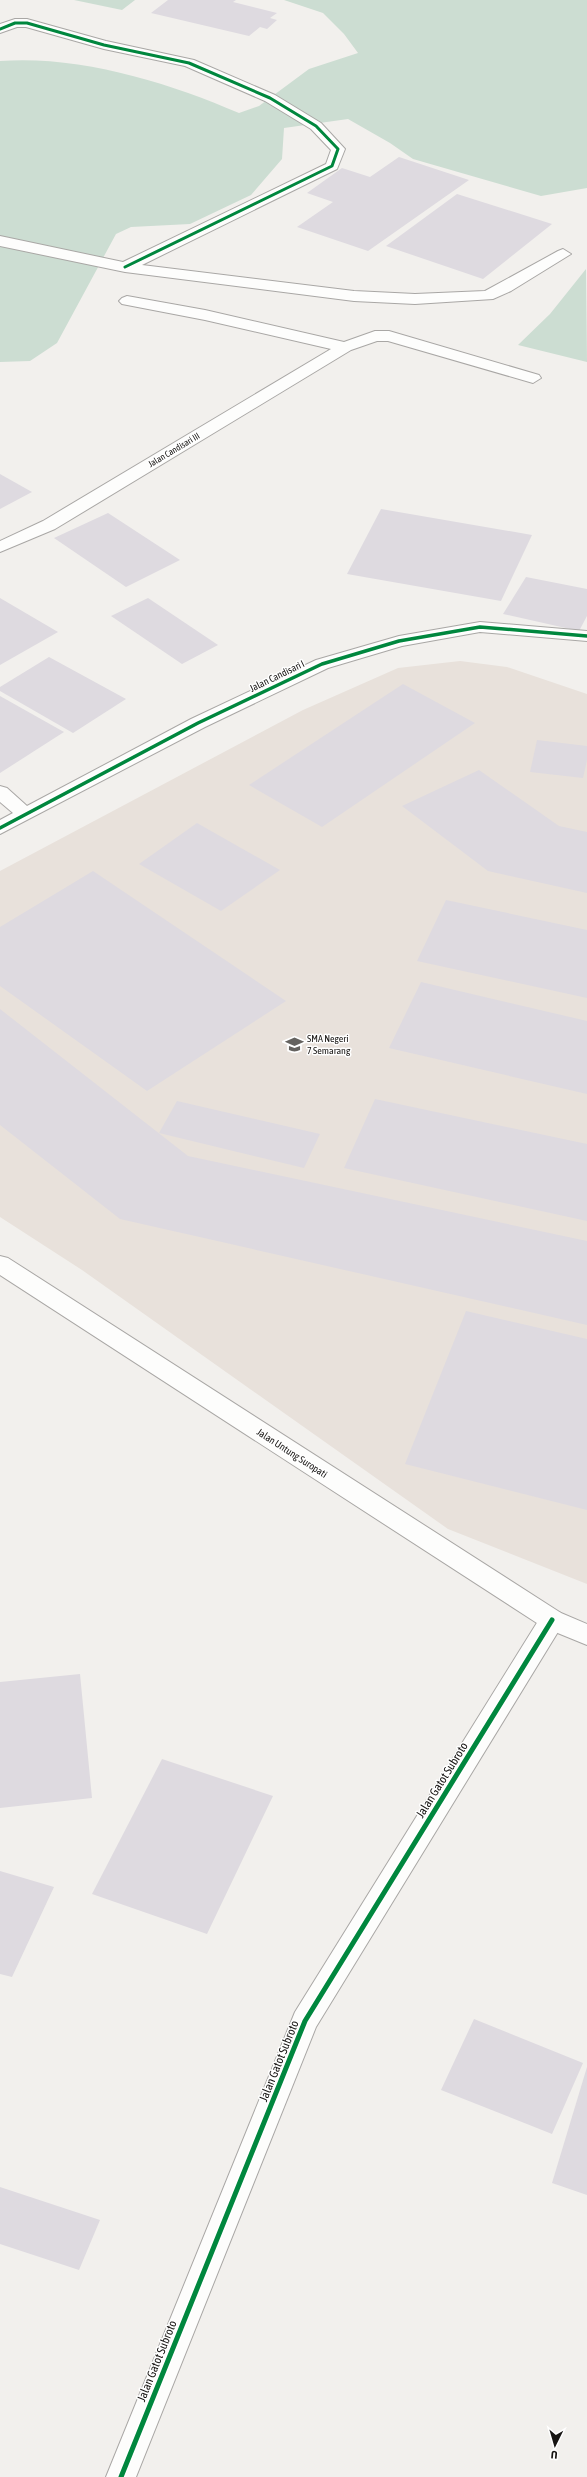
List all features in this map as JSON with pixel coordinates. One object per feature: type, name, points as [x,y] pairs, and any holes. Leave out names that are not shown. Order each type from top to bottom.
[{"type":"street","points":[[0,29],[16,23],[26,23],[104,45],[189,63],[270,98],[316,126],[338,149],[332,166],[125,267]]},
{"type":"street","points":[[0,240],[125,267],[354,296],[460,298],[488,296],[506,288],[563,254]]},
{"type":"street","points":[[127,301],[205,315],[345,347]]},
{"type":"street","name":"Jalan Candisari III","points":[[0,547],[49,525],[345,347],[375,336],[390,336],[533,378]]},
{"type":"street","name":"Jalan Candisari I","points":[[0,828],[24,813],[198,723],[322,664],[400,641],[480,627],[587,636]]},
{"type":"street","points":[[0,792],[24,813]]},
{"type":"street","name":"Jalan Untung Suropati","points":[[0,1264],[552,1620],[587,1635]]},
{"type":"street","name":"Jalan Gatot Subroto","points":[[121,2477],[305,2021],[552,1620]]},
{"type":"shaded area","name":"SMA Negeri 7 Semarang","points":[[460,661],[507,667],[587,694],[587,1584],[448,1529],[82,1270],[0,1217],[0,871],[303,710],[398,668]]},
{"type":"green space","points":[[74,0],[135,0],[122,10]]},
{"type":"green space","points":[[284,0],[587,0],[587,188],[541,196],[413,159],[390,143],[348,119],[284,128],[282,159],[251,195],[190,224],[131,227],[116,234],[57,343],[30,361],[0,362],[0,61],[30,60],[60,62],[122,73],[183,91],[239,113],[259,106],[309,69],[358,53],[344,34],[323,13]]},
{"type":"green space","points":[[586,269],[587,362],[518,345],[550,314]]},
{"type":"building","points":[[168,0],[236,0],[233,2],[277,13],[270,18],[277,20],[267,29],[260,27],[249,36],[151,13]]},
{"type":"building","points":[[399,157],[469,180],[368,251],[297,227],[333,202],[307,193],[342,168],[370,177]]},
{"type":"building","points":[[457,194],[552,224],[483,279],[386,246]]},
{"type":"building","points":[[0,474],[32,492],[0,509]]},
{"type":"building","points":[[381,509],[532,535],[501,601],[347,574]]},
{"type":"building","points":[[108,513],[180,560],[126,587],[54,538]]},
{"type":"building","points":[[526,577],[587,589],[587,616],[579,631],[503,614]]},
{"type":"building","points":[[0,598],[58,632],[0,665]]},
{"type":"building","points":[[148,598],[218,645],[182,664],[111,616]]},
{"type":"building","points":[[49,657],[126,699],[73,733],[0,691],[0,687]]},
{"type":"building","points":[[403,684],[475,723],[322,827],[249,785]]},
{"type":"building","points":[[0,696],[64,732],[0,773]]},
{"type":"building","points":[[537,740],[587,746],[587,760],[583,778],[530,772]]},
{"type":"building","points":[[479,770],[559,826],[587,832],[587,893],[488,871],[402,806]]},
{"type":"building","points":[[197,823],[280,870],[221,911],[139,864]]},
{"type":"building","points":[[93,871],[286,1001],[147,1091],[0,986],[0,927]]},
{"type":"building","points":[[446,900],[587,930],[587,998],[417,961]]},
{"type":"building","points":[[421,982],[587,1021],[587,1094],[389,1048]]},
{"type":"building","points":[[0,1009],[188,1156],[587,1241],[587,1325],[120,1219],[0,1125]]},
{"type":"building","points":[[375,1099],[587,1144],[587,1221],[344,1168]]},
{"type":"building","points":[[177,1101],[320,1134],[304,1168],[159,1133]]},
{"type":"building","points":[[466,1311],[587,1339],[587,1510],[405,1464]]},
{"type":"building","points":[[80,1674],[92,1798],[0,1808],[0,1682]]},
{"type":"building","points":[[162,1759],[273,1796],[207,1934],[92,1894]]},
{"type":"building","points":[[0,1871],[54,1887],[12,1977],[0,1974]]},
{"type":"building","points":[[474,2019],[583,2063],[552,2134],[441,2090]]},
{"type":"building","points":[[587,2067],[587,2195],[552,2183]]},
{"type":"building","points":[[0,2187],[100,2220],[79,2270],[0,2244]]},
{"type":"cycle path","points":[[0,29],[15,23],[27,23],[104,45],[189,63],[270,98],[316,126],[338,149],[332,166],[125,267]]},
{"type":"cycle path","points":[[0,828],[198,723],[322,664],[399,641],[480,627],[587,636]]},
{"type":"cycle path","points":[[121,2477],[305,2021],[552,1620]]},
{"type":"place","name":"SMA Negeri 7 Semarang","points":[[294,1044]]}]
